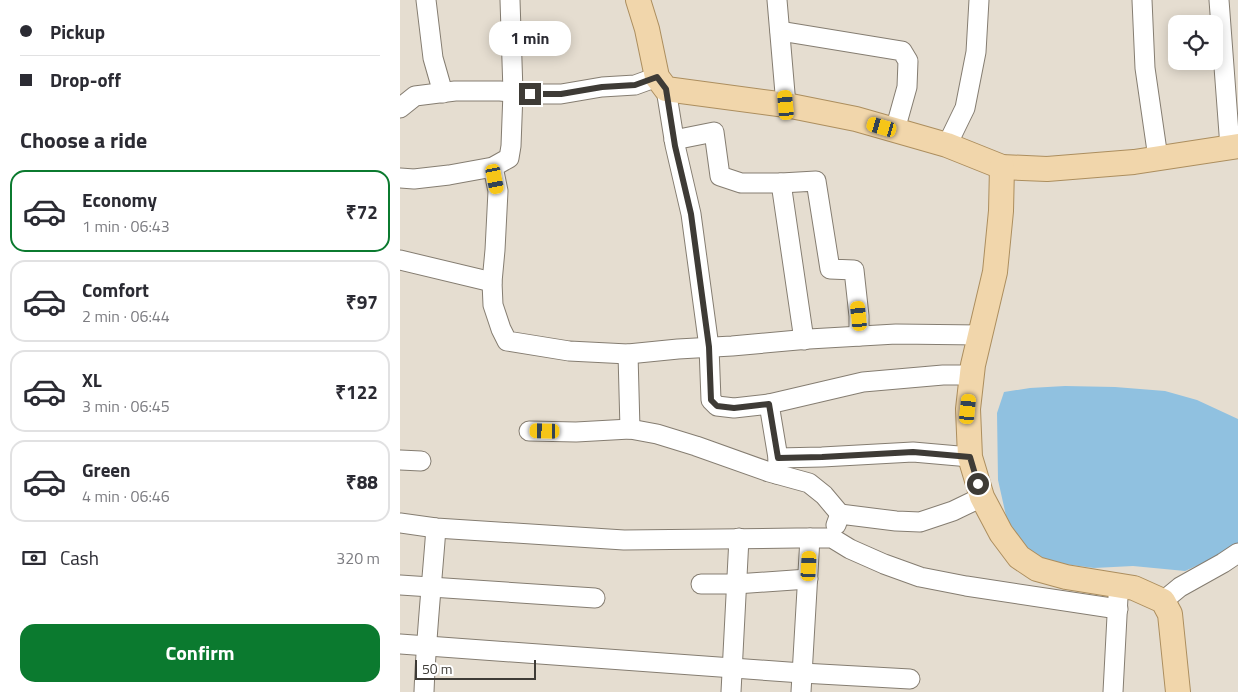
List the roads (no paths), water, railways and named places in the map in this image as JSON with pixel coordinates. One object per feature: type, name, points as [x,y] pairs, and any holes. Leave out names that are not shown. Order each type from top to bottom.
[{"type":"main road","points":[[638,0],[661,83],[786,105],[856,120],[947,145],[1002,167],[1047,169],[1134,162],[1234,147]]},
{"type":"main road","points":[[1002,167],[1001,210],[995,272],[973,365],[968,409],[970,457],[982,497],[1001,533],[1019,557],[1037,569],[1066,577],[1134,588],[1162,601],[1170,614],[1178,692]]},
{"type":"street","points":[[426,0],[433,58],[443,93]]},
{"type":"street","points":[[400,178],[414,179],[450,175],[493,167],[509,158],[512,146],[513,92],[510,0]]},
{"type":"street","points":[[777,0],[786,105]]},
{"type":"street","points":[[947,145],[965,108],[976,52],[979,0]]},
{"type":"street","points":[[1142,0],[1145,68],[1158,158]]},
{"type":"street","points":[[1219,0],[1234,147]]},
{"type":"street","points":[[780,31],[902,51],[908,61],[907,87],[895,130]]},
{"type":"street","points":[[400,108],[415,96],[455,91],[561,94],[602,87],[661,83],[691,214],[709,347],[711,400],[717,406],[734,408],[769,404],[863,382],[943,375],[972,375]]},
{"type":"street","points":[[674,140],[714,132],[720,176],[741,183],[816,181],[830,269],[854,270],[859,316],[859,336]]},
{"type":"street","points":[[493,167],[498,191],[492,282],[493,305],[507,341],[568,351],[628,354],[678,348],[896,334],[980,335]]},
{"type":"street","points":[[781,183],[804,340]]},
{"type":"street","points":[[400,260],[492,282]]},
{"type":"street","points":[[628,354],[630,429]]},
{"type":"street","points":[[769,404],[777,466]]},
{"type":"street","points":[[529,431],[576,432],[630,429],[657,434],[777,466],[809,483],[824,495],[840,514],[920,522],[953,511],[982,497]]},
{"type":"street","points":[[777,466],[822,457],[913,452],[970,457]]},
{"type":"street","points":[[400,460],[421,461]]},
{"type":"street","points":[[832,538],[840,514]]},
{"type":"street","points":[[400,523],[436,528],[624,540],[832,538],[850,549],[920,577],[1118,609]]},
{"type":"street","points":[[424,692],[425,645],[432,587],[436,528]]},
{"type":"street","points":[[730,692],[739,538]]},
{"type":"street","points":[[801,692],[810,538]]},
{"type":"street","points":[[1162,601],[1180,587],[1235,559]]},
{"type":"street","points":[[701,584],[736,584],[808,579]]},
{"type":"street","points":[[400,585],[595,598]]},
{"type":"street","points":[[1113,692],[1119,586]]},
{"type":"street","points":[[400,644],[910,679]]},
{"type":"water","points":[[1065,386],[1165,391],[1197,400],[1238,419],[1238,544],[1218,556],[1185,571],[1133,566],[1094,568],[1056,563],[1028,552],[1009,529],[998,480],[997,413],[1004,392]]}]
